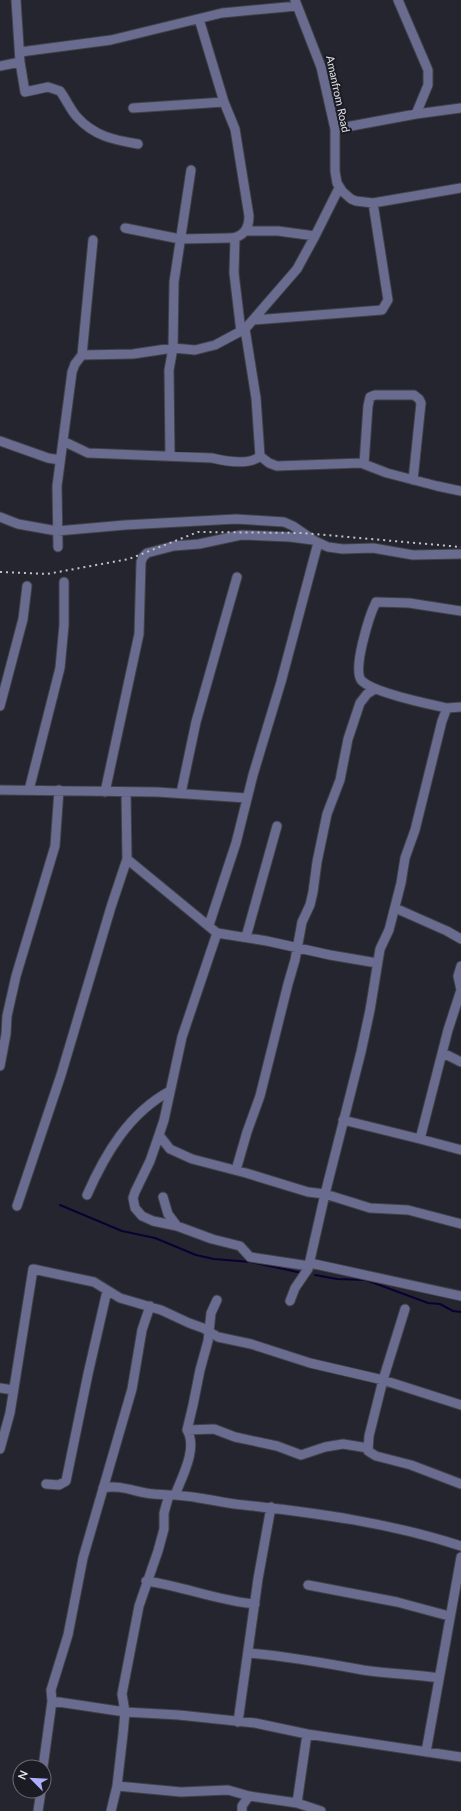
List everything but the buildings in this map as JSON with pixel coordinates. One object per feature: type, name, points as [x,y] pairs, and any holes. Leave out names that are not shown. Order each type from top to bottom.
[{"type":"street","points":[[16,0],[20,62],[25,92],[48,88],[60,91],[76,116],[92,130],[112,140],[138,144]]},
{"type":"street","points":[[398,0],[428,70],[428,85],[416,114]]},
{"type":"street","points":[[20,52],[112,40],[222,13],[296,3]]},
{"type":"street","name":"Amanfrom Road","points":[[296,3],[318,55],[335,129],[335,171],[339,188]]},
{"type":"street","points":[[125,228],[180,239],[235,238],[246,231],[249,225],[249,216],[235,129],[224,102],[200,19]]},
{"type":"street","points":[[0,66],[20,62]]},
{"type":"street","points":[[132,108],[224,102]]},
{"type":"street","points":[[335,129],[416,114],[461,108]]},
{"type":"street","points":[[170,456],[169,370],[173,348],[174,282],[191,170]]},
{"type":"street","points":[[82,355],[133,354],[173,348],[195,350],[215,345],[243,331],[297,268],[339,188],[351,199],[373,203],[461,188]]},
{"type":"street","points":[[253,320],[382,310],[388,300],[373,203]]},
{"type":"street","points":[[246,231],[278,231],[315,236]]},
{"type":"street","points":[[235,238],[234,273],[256,398],[260,456],[269,463],[277,466],[336,465],[348,463],[364,464],[387,473],[413,480],[461,490]]},
{"type":"street","points":[[58,547],[56,486],[72,372],[75,364],[82,355],[93,240]]},
{"type":"street","points":[[364,464],[370,397],[375,395],[414,395],[421,403],[413,480]]},
{"type":"street","points":[[0,441],[48,458],[60,460]]},
{"type":"street","points":[[63,441],[88,453],[212,458],[225,461],[256,459],[260,456]]},
{"type":"street","points":[[0,517],[18,524],[57,531],[125,525],[236,519],[284,522],[328,547],[343,549],[373,548],[413,555],[461,554]]},
{"type":"street","points":[[105,792],[139,634],[141,562],[143,557],[147,553],[174,546],[199,544],[241,535],[284,536],[316,541]]},
{"type":"street","points":[[209,925],[228,870],[283,674],[316,541]]},
{"type":"street","points":[[181,793],[196,722],[236,577]]},
{"type":"street","points":[[29,790],[60,668],[64,625],[64,582]]},
{"type":"street","points":[[0,706],[23,619],[27,586]]},
{"type":"street","points":[[236,1170],[247,1132],[260,1096],[298,947],[302,922],[314,892],[317,862],[327,814],[340,780],[348,739],[360,703],[361,681],[358,674],[358,665],[366,632],[376,602],[409,603],[461,611]]},
{"type":"street","points":[[361,681],[375,689],[446,708],[461,707]]},
{"type":"street","points":[[360,703],[367,694],[375,689]]},
{"type":"street","points":[[290,1301],[295,1288],[304,1277],[309,1265],[370,1010],[380,949],[389,930],[395,908],[404,858],[415,830],[428,773],[446,708]]},
{"type":"street","points":[[0,790],[181,793],[247,798]]},
{"type":"street","points":[[0,1066],[6,1034],[7,1016],[16,976],[55,846],[59,790]]},
{"type":"street","points":[[17,1206],[61,1075],[111,907],[127,859],[126,792]]},
{"type":"street","points":[[246,937],[277,826]]},
{"type":"street","points":[[127,859],[217,933],[246,937],[330,955],[377,963]]},
{"type":"street","points":[[395,908],[447,931],[461,939]]},
{"type":"street","points":[[217,933],[188,1015],[164,1120],[150,1161],[133,1198],[135,1208],[142,1216],[153,1221],[177,1226],[212,1239],[240,1246],[250,1257],[309,1265],[461,1296]]},
{"type":"street","points":[[420,1140],[442,1053],[461,990],[458,976],[461,966]]},
{"type":"street","points":[[442,1053],[461,1062]]},
{"type":"street","points":[[88,1195],[95,1178],[124,1129],[134,1118],[170,1091]]},
{"type":"street","points":[[343,1120],[461,1150]]},
{"type":"street","points":[[159,1134],[170,1149],[181,1155],[294,1188],[325,1194],[370,1208],[408,1210],[461,1224]]},
{"type":"street","points":[[163,1197],[168,1214],[177,1226]]},
{"type":"street","points":[[0,1449],[10,1413],[33,1269],[94,1282],[120,1298],[150,1306],[210,1332],[218,1337],[251,1344],[310,1362],[383,1380],[461,1405]]},
{"type":"street","points":[[46,1484],[59,1485],[66,1481],[88,1374],[108,1291]]},
{"type":"street","points":[[111,1811],[117,1786],[125,1712],[122,1694],[139,1606],[164,1529],[164,1513],[188,1458],[191,1437],[187,1430],[210,1332],[211,1313],[217,1300]]},
{"type":"street","points":[[44,1759],[52,1701],[51,1690],[68,1635],[83,1558],[132,1389],[142,1330],[150,1306]]},
{"type":"street","points":[[406,1309],[383,1380],[369,1436],[368,1451],[376,1456],[411,1465],[461,1484]]},
{"type":"street","points":[[0,1388],[13,1390]]},
{"type":"street","points":[[187,1430],[214,1429],[235,1437],[277,1446],[301,1454],[325,1447],[343,1444],[368,1448]]},
{"type":"street","points":[[103,1488],[112,1486],[151,1494],[199,1498],[222,1503],[341,1517],[384,1524],[461,1546]]},
{"type":"street","points":[[238,1722],[271,1508]]},
{"type":"street","points":[[426,1752],[449,1616],[461,1557]]},
{"type":"street","points":[[146,1581],[183,1588],[242,1603],[255,1604]]},
{"type":"street","points":[[308,1585],[397,1602],[449,1616]]},
{"type":"street","points":[[248,1653],[310,1660],[364,1670],[439,1678]]},
{"type":"street","points":[[52,1701],[125,1712],[179,1715],[255,1723],[307,1734],[461,1757]]},
{"type":"street","points":[[297,1803],[307,1734]]},
{"type":"street","points":[[117,1786],[181,1792],[228,1790],[249,1796],[297,1803],[321,1811]]},
{"type":"street","points":[[242,1811],[242,1806],[249,1796]]},
{"type":"street","points":[[38,1811],[40,1799]]},
{"type":"waterway","points":[[60,1205],[122,1231],[155,1238],[196,1255],[214,1259],[251,1262],[302,1273]]},
{"type":"waterway","points":[[315,1275],[337,1279],[366,1280],[428,1303],[440,1304],[453,1311],[461,1312]]},
{"type":"railway","points":[[0,572],[47,574],[129,559],[198,532],[303,533],[461,547]]}]
